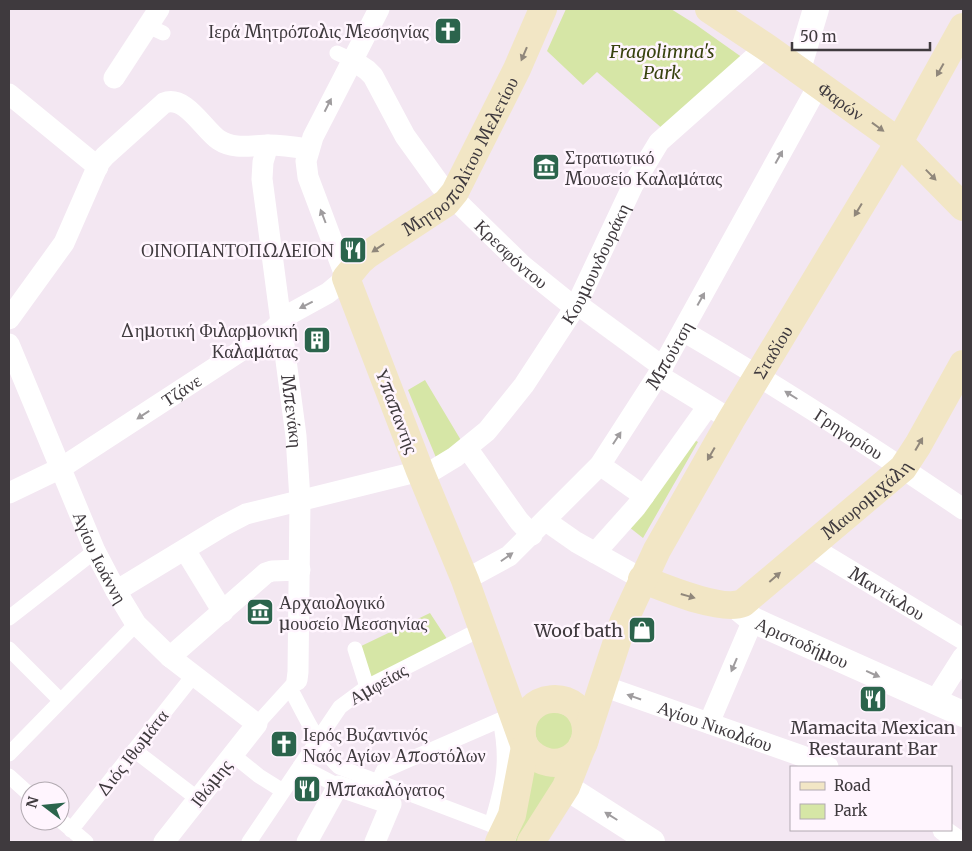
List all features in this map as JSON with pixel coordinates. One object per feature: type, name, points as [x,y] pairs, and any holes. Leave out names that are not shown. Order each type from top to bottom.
[{"type":"main road","name":"Μητροπολίτου Μελετίου","points":[[346,278],[367,255],[451,198],[469,167],[517,70],[542,9]]},
{"type":"main road","name":"Φαρών","points":[[709,9],[766,47],[899,142],[961,201]]},
{"type":"main road","name":"Σταδίου","points":[[531,842],[566,787],[584,741],[623,623],[642,579],[684,499],[899,142],[963,27]]},
{"type":"main road","name":"Υπαπαντής","points":[[346,278],[421,474],[465,580],[524,742]]},
{"type":"main road","name":"Μαυρομιχάλη","points":[[745,613],[743,603],[904,468],[963,364]]},
{"type":"main road","name":"Αριστοδήμου","points":[[642,579],[672,591],[724,605],[745,613]]},
{"type":"main road","points":[[498,671],[530,691],[571,704],[579,710],[585,724],[584,741],[574,756],[566,761],[556,763],[540,760],[532,755],[524,742]]},
{"type":"main road","points":[[499,832],[512,815],[524,742],[523,723],[529,710],[541,701],[587,696],[603,686]]},
{"type":"street","points":[[9,319],[64,243],[104,156],[164,103],[173,101],[182,104],[218,140],[223,142],[242,147],[268,146],[308,149],[344,57],[378,9]]},
{"type":"street","points":[[808,77],[816,9]]},
{"type":"street","points":[[114,78],[157,19]]},
{"type":"street","name":"Κουμουνδουράκη","points":[[116,591],[246,514],[300,500],[421,474],[467,448],[497,420],[524,386],[575,306],[633,185],[653,150],[659,142],[685,121],[766,47]]},
{"type":"street","name":"Κρεσφόντου","points":[[344,57],[367,70],[373,76],[405,136],[428,170],[451,198],[523,266],[708,406],[731,420]]},
{"type":"street","name":"Μπούτση","points":[[465,580],[509,556],[539,528],[600,464],[661,371],[683,331],[808,77]]},
{"type":"street","points":[[9,94],[98,167]]},
{"type":"street","name":"Μπενάκη","points":[[268,146],[263,162],[262,179],[296,436],[300,500],[298,672],[294,684]]},
{"type":"street","name":"Υπαπαντής","points":[[308,149],[306,161],[308,176],[346,278]]},
{"type":"street","name":"Τζάνε","points":[[9,493],[61,468],[267,334],[281,324],[288,315],[328,294],[346,278]]},
{"type":"street","name":"Γρηγορίου","points":[[683,331],[759,375],[904,468],[963,509]]},
{"type":"street","name":"Αγίου Ιωάννη","points":[[9,344],[95,551],[136,624],[170,657],[257,724]]},
{"type":"street","points":[[595,553],[644,496],[708,406]]},
{"type":"street","points":[[467,448],[519,521],[576,542],[642,579]]},
{"type":"street","points":[[600,464],[644,496]]},
{"type":"street","name":"Μαντίκλου","points":[[810,547],[963,639]]},
{"type":"street","points":[[185,550],[223,612]]},
{"type":"street","points":[[9,618],[95,551]]},
{"type":"street","points":[[170,657],[266,573],[300,570]]},
{"type":"street","points":[[709,723],[745,613]]},
{"type":"street","name":"Αριστοδήμου","points":[[745,613],[869,673],[935,700],[963,714]]},
{"type":"street","points":[[9,754],[136,624]]},
{"type":"street","name":"Αμφείας","points":[[249,842],[340,707],[366,687],[482,628]]},
{"type":"street","points":[[9,649],[61,701]]},
{"type":"street","points":[[355,649],[366,687]]},
{"type":"street","points":[[935,700],[963,657]]},
{"type":"street","name":"Διός Ιθωμάτα","points":[[70,821],[134,750],[193,676]]},
{"type":"street","points":[[257,724],[294,684],[318,737],[338,767],[374,790],[391,804],[375,842]]},
{"type":"street","name":"Αγίου Νικολάου","points":[[603,686],[826,766]]},
{"type":"street","points":[[300,766],[338,786],[374,790],[499,832],[501,793],[506,760],[500,720],[383,771],[374,790]]},
{"type":"street","name":"Ιθώμης","points":[[164,842],[257,724]]},
{"type":"street","points":[[134,750],[198,799]]},
{"type":"street","points":[[232,755],[259,776],[283,791]]},
{"type":"street","points":[[9,776],[20,786]]},
{"type":"street","points":[[308,842],[338,786]]},
{"type":"street","points":[[566,787],[652,842]]},
{"type":"street","points":[[70,828],[86,842]]},
{"type":"street","points":[[944,831],[960,842]]},
{"type":"green space","name":"Fragolimna's Park","points":[[566,9],[671,9],[743,58],[664,130],[597,72],[583,85],[547,51]]},
{"type":"green space","points":[[425,380],[462,442],[437,460],[408,390]]},
{"type":"green space","points":[[693,439],[698,442],[643,538],[629,527]]},
{"type":"green space","points":[[430,613],[449,642],[367,687],[355,649]]},
{"type":"green space","points":[[554,712],[567,718],[573,731],[567,744],[554,750],[541,744],[535,731],[541,718]]},
{"type":"green space","points":[[534,764],[557,776],[519,842],[515,842],[525,815]]},
{"type":"place","name":"Ιερά Μητρόπολις Μεσσηνίας","points":[[448,31]]},
{"type":"place","name":"Στρατιωτικό Μουσείο Καλαμάτας","points":[[546,167]]},
{"type":"place","name":"ΟΙΝΟΠΑΝΤΟΠΩΛΕΙΟΝ","points":[[353,250]]},
{"type":"place","name":"Δημοτική Φιλαρμονική Καλαμάτας","points":[[317,340]]},
{"type":"place","name":"Αρχαιολογικό μουσείο Μεσσηνίας","points":[[260,612]]},
{"type":"place","name":"Woof bath","points":[[642,630]]},
{"type":"place","name":"Mamacita Mexican Restaurant Bar","points":[[873,699]]},
{"type":"place","name":"Ιερός Βυζαντινός Ναός Αγίων Αποστόλων","points":[[284,744]]},
{"type":"place","name":"Μπακαλόγατος","points":[[307,789]]}]
